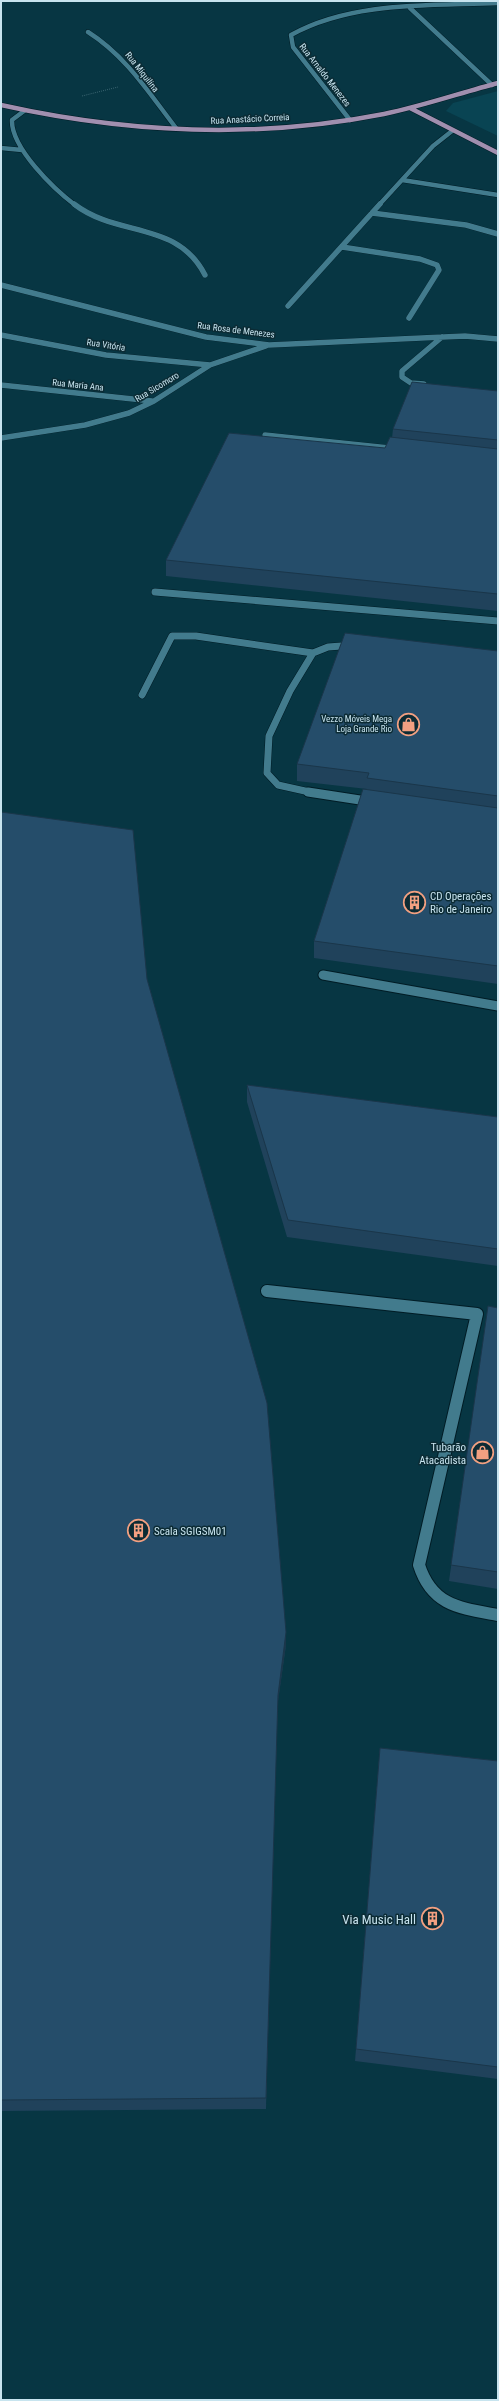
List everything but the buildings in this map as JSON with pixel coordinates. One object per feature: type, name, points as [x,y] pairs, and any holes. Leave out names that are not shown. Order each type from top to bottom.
[{"type":"main road","name":"Rua Anastácio Correia","points":[[1,105],[24,111],[82,121],[214,130],[272,127],[350,120],[410,108],[498,83]]},
{"type":"main road","points":[[410,108],[452,131],[498,153]]},
{"type":"street","name":"Rua Arnaldo Menezes","points":[[350,120],[293,48],[291,35],[301,27],[318,20],[342,15],[410,8],[498,4]]},
{"type":"street","points":[[410,8],[492,84]]},
{"type":"street","name":"Rua Miquilina","points":[[88,32],[101,39],[124,61],[176,128]]},
{"type":"street","points":[[24,111],[12,120],[12,132],[22,150],[71,203],[103,221],[160,238],[187,249],[198,260],[205,275]]},
{"type":"street","points":[[288,306],[442,137],[452,131]]},
{"type":"street","points":[[1,148],[22,150]]},
{"type":"street","points":[[402,180],[480,191],[498,196]]},
{"type":"street","points":[[372,213],[466,225],[498,234]]},
{"type":"street","points":[[342,247],[420,258],[437,265],[439,270],[409,318]]},
{"type":"street","name":"Rua Rosa de Menezes","points":[[1,285],[206,337],[269,345],[442,337],[498,339]]},
{"type":"street","name":"Rua Vitória","points":[[1,335],[106,355],[210,365]]},
{"type":"street","points":[[435,385],[411,383],[402,377],[402,371],[442,337]]},
{"type":"street","name":"Rua Sicomoro","points":[[1,438],[85,425],[129,413],[154,401],[210,365],[269,345]]},
{"type":"street","name":"Rua Maria Ana","points":[[1,385],[154,401]]},
{"type":"street","points":[[265,435],[405,450]]},
{"type":"street","points":[[155,592],[498,621]]},
{"type":"street","points":[[142,695],[172,636],[196,636],[313,653],[328,646],[346,644],[361,646]]},
{"type":"street","points":[[313,653],[290,691],[269,736],[266,773],[278,785],[299,791],[383,803]]},
{"type":"street","points":[[323,975],[498,1006]]},
{"type":"street","points":[[267,1291],[477,1314],[491,1314]]},
{"type":"street","points":[[477,1314],[419,1565],[422,1580],[432,1593],[454,1607],[498,1615]]},
{"type":"shaded area","points":[[498,91],[498,136],[446,111],[453,103]]},
{"type":"place","name":"Vezzo Móveis Mega Loja Grande Rio","points":[[408,724]]},
{"type":"place","name":"CD Operações Rio de Janeiro","points":[[415,902]]},
{"type":"place","name":"Tubarão Atacadista","points":[[482,1453]]},
{"type":"place","name":"Scala SGIGSM01","points":[[139,1531]]},
{"type":"place","name":"Via Music Hall","points":[[432,1919]]}]
